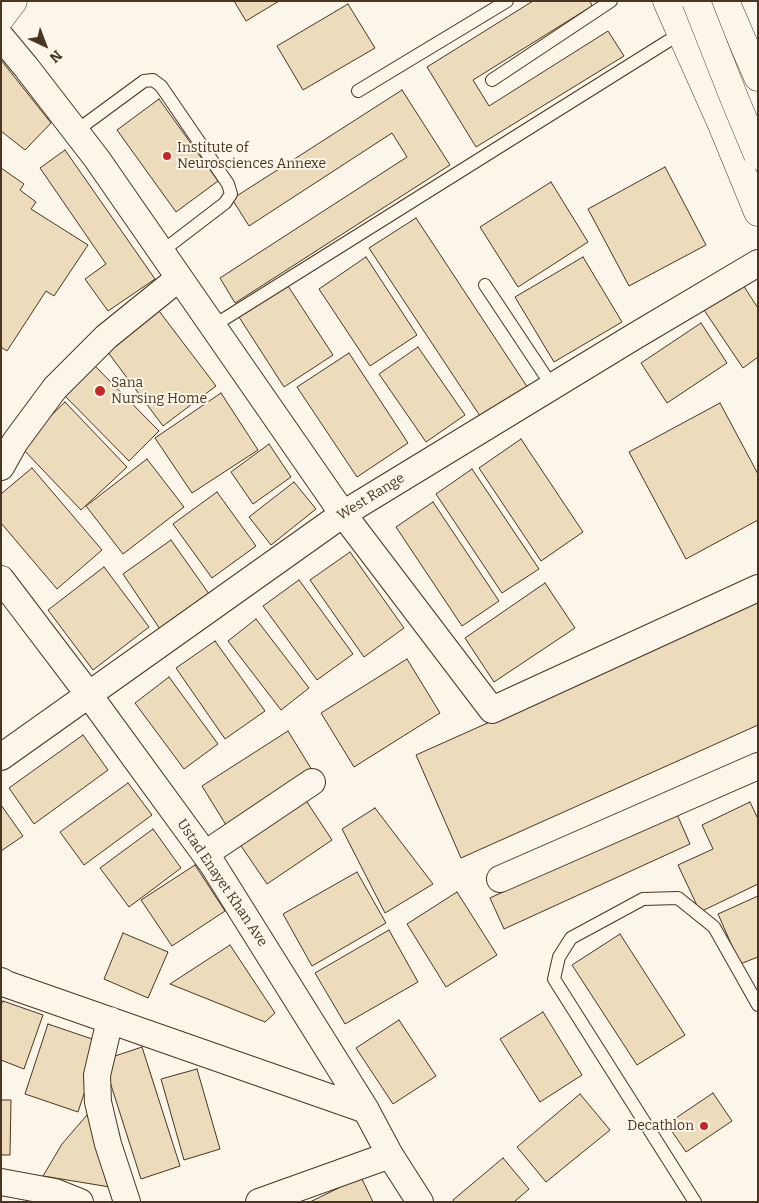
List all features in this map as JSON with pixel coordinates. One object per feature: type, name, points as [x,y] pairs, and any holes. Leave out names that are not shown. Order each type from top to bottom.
[{"type":"main road","points":[[1,17],[13,1]]},
{"type":"main road","points":[[667,1],[681,33],[751,155]]},
{"type":"main road","points":[[696,1],[734,100],[751,155],[758,212]]},
{"type":"main road","points":[[725,1],[758,77]]},
{"type":"street","points":[[1,37],[76,131],[343,514],[492,710],[758,588]]},
{"type":"street","name":"West Range","points":[[1,757],[343,514],[758,263]]},
{"type":"street","points":[[1,467],[15,442],[54,388],[106,337],[179,278]]},
{"type":"street","name":"Ustad Enayet Khan Ave","points":[[1,579],[89,695],[224,882],[366,1110],[390,1155],[420,1202]]},
{"type":"street","points":[[500,879],[758,766]]},
{"type":"street","points":[[205,854],[312,782]]},
{"type":"street","points":[[1,981],[366,1110]]},
{"type":"street","points":[[110,1020],[97,1075],[98,1102],[108,1144],[127,1202]]},
{"type":"street","points":[[259,1202],[390,1155]]},
{"type":"street","points":[[1,1182],[55,1192],[80,1202]]},
{"type":"lane","points":[[358,91],[507,1]]},
{"type":"lane","points":[[492,80],[610,1]]},
{"type":"lane","points":[[213,326],[681,33]]},
{"type":"lane","points":[[76,131],[144,81],[153,80],[161,86],[228,184],[231,194],[225,203],[162,252]]},
{"type":"lane","points":[[485,284],[552,386]]},
{"type":"lane","points":[[696,1202],[554,979],[559,957],[571,938],[644,899],[678,898],[714,927],[758,1005]]},
{"type":"building","points":[[234,1],[279,1],[246,21]]},
{"type":"building","points":[[533,1],[590,1],[592,6],[473,80],[489,106],[608,31],[624,56],[476,147],[427,67]]},
{"type":"building","points":[[348,4],[375,48],[303,90],[277,46]]},
{"type":"building","points":[[1,60],[51,123],[25,150],[1,131]]},
{"type":"building","points":[[402,90],[450,165],[235,303],[220,278],[407,157],[392,133],[249,226],[232,199]]},
{"type":"building","name":"Institute of Neurosciences Annexe","points":[[159,99],[218,181],[176,212],[117,130]]},
{"type":"building","points":[[65,150],[155,279],[108,311],[85,279],[106,264],[40,168]]},
{"type":"building","points":[[665,167],[706,245],[629,286],[588,209]]},
{"type":"building","points":[[1,168],[24,184],[20,190],[36,202],[31,209],[88,245],[54,296],[46,291],[7,351],[1,347]]},
{"type":"building","points":[[551,182],[588,242],[518,287],[480,227]]},
{"type":"building","points":[[416,218],[528,388],[482,419],[369,248]]},
{"type":"building","points":[[366,257],[417,335],[370,366],[319,289]]},
{"type":"building","points":[[583,257],[622,322],[554,362],[515,297]]},
{"type":"building","points":[[743,285],[758,308],[758,357],[743,368],[704,310]]},
{"type":"building","points":[[288,286],[333,355],[284,387],[239,317]]},
{"type":"building","points":[[156,307],[216,386],[163,426],[104,347]]},
{"type":"building","points":[[701,323],[727,363],[667,403],[641,363]]},
{"type":"building","points":[[418,347],[465,415],[426,442],[379,374]]},
{"type":"building","points":[[349,353],[408,443],[357,477],[297,387]]},
{"type":"building","points":[[91,362],[159,431],[129,461],[61,392]]},
{"type":"building","points":[[221,393],[258,450],[192,493],[155,438]]},
{"type":"building","points":[[65,402],[127,467],[81,510],[20,446]]},
{"type":"building","points":[[720,403],[758,474],[758,520],[686,559],[629,452]]},
{"type":"building","points":[[521,439],[583,532],[541,561],[479,468]]},
{"type":"building","points":[[269,444],[291,477],[253,504],[231,472]]},
{"type":"building","points":[[147,459],[184,507],[123,554],[86,506]]},
{"type":"building","points":[[32,468],[102,550],[57,589],[1,523],[1,494]]},
{"type":"building","points":[[472,469],[539,569],[502,593],[436,494]]},
{"type":"building","points":[[294,482],[316,509],[271,545],[249,517]]},
{"type":"building","points":[[217,492],[256,546],[212,578],[173,524]]},
{"type":"building","points":[[433,502],[499,601],[462,626],[396,527]]},
{"type":"building","points":[[171,540],[214,601],[164,635],[123,574]]},
{"type":"building","points":[[350,552],[404,628],[364,657],[310,580]]},
{"type":"building","points":[[104,567],[149,627],[93,670],[48,610]]},
{"type":"building","points":[[299,580],[353,654],[317,680],[263,606]]},
{"type":"building","points":[[545,583],[575,628],[494,682],[465,638]]},
{"type":"building","points":[[758,602],[758,725],[461,858],[416,755]]},
{"type":"building","points":[[256,619],[309,688],[281,710],[228,641]]},
{"type":"building","points":[[215,641],[265,711],[225,739],[176,668]]},
{"type":"building","points":[[407,659],[440,713],[354,767],[321,713]]},
{"type":"building","points":[[169,677],[218,744],[184,769],[135,703]]},
{"type":"building","points":[[288,731],[312,770],[226,825],[202,786]]},
{"type":"building","points":[[83,735],[108,770],[34,824],[9,788]]},
{"type":"building","points":[[128,783],[152,815],[84,865],[60,832]]},
{"type":"building","points":[[303,796],[332,840],[267,884],[237,840]]},
{"type":"building","points":[[750,802],[758,819],[758,884],[700,912],[678,865],[713,849],[702,825]]},
{"type":"building","points":[[1,805],[23,836],[1,851]]},
{"type":"building","points":[[375,808],[433,884],[385,913],[342,829]]},
{"type":"building","points":[[676,812],[690,844],[504,929],[490,898]]},
{"type":"building","points":[[153,829],[181,868],[129,907],[100,868]]},
{"type":"building","points":[[195,865],[225,911],[172,946],[141,900]]},
{"type":"building","points":[[357,872],[386,923],[312,966],[283,914]]},
{"type":"building","points":[[457,892],[497,955],[446,987],[407,924]]},
{"type":"building","points":[[758,896],[758,957],[740,964],[718,914]]},
{"type":"building","points":[[389,930],[418,982],[345,1024],[315,973]]},
{"type":"building","points":[[123,933],[168,952],[148,998],[104,979]]},
{"type":"building","points":[[620,934],[685,1035],[637,1065],[572,965]]},
{"type":"building","points":[[230,945],[275,1013],[265,1022],[170,984]]},
{"type":"building","points":[[3,1001],[43,1015],[24,1069],[1,1060],[1,1005]]},
{"type":"building","points":[[543,1012],[582,1075],[540,1102],[500,1039]]},
{"type":"building","points":[[399,1020],[436,1076],[393,1104],[356,1048]]},
{"type":"building","points":[[48,1024],[101,1042],[78,1112],[25,1094]]},
{"type":"building","points":[[142,1047],[180,1166],[141,1179],[103,1060]]},
{"type":"building","points":[[197,1069],[220,1149],[184,1160],[161,1079]]},
{"type":"building","points":[[713,1093],[732,1121],[686,1152],[667,1124]]},
{"type":"building","points":[[580,1094],[610,1130],[546,1182],[517,1147]]},
{"type":"building","points":[[1,1100],[11,1100],[10,1155],[1,1155]]},
{"type":"building","points":[[87,1115],[122,1189],[43,1176],[62,1144]]},
{"type":"building","points":[[503,1158],[529,1189],[514,1202],[454,1202],[453,1200]]},
{"type":"building","points":[[361,1177],[373,1202],[310,1202]]},
{"type":"place","name":"Institute of Neurosciences Annexe","points":[[167,156]]},
{"type":"place","name":"Sana Nursing Home","points":[[100,391]]},
{"type":"place","name":"Decathlon","points":[[704,1126]]}]
